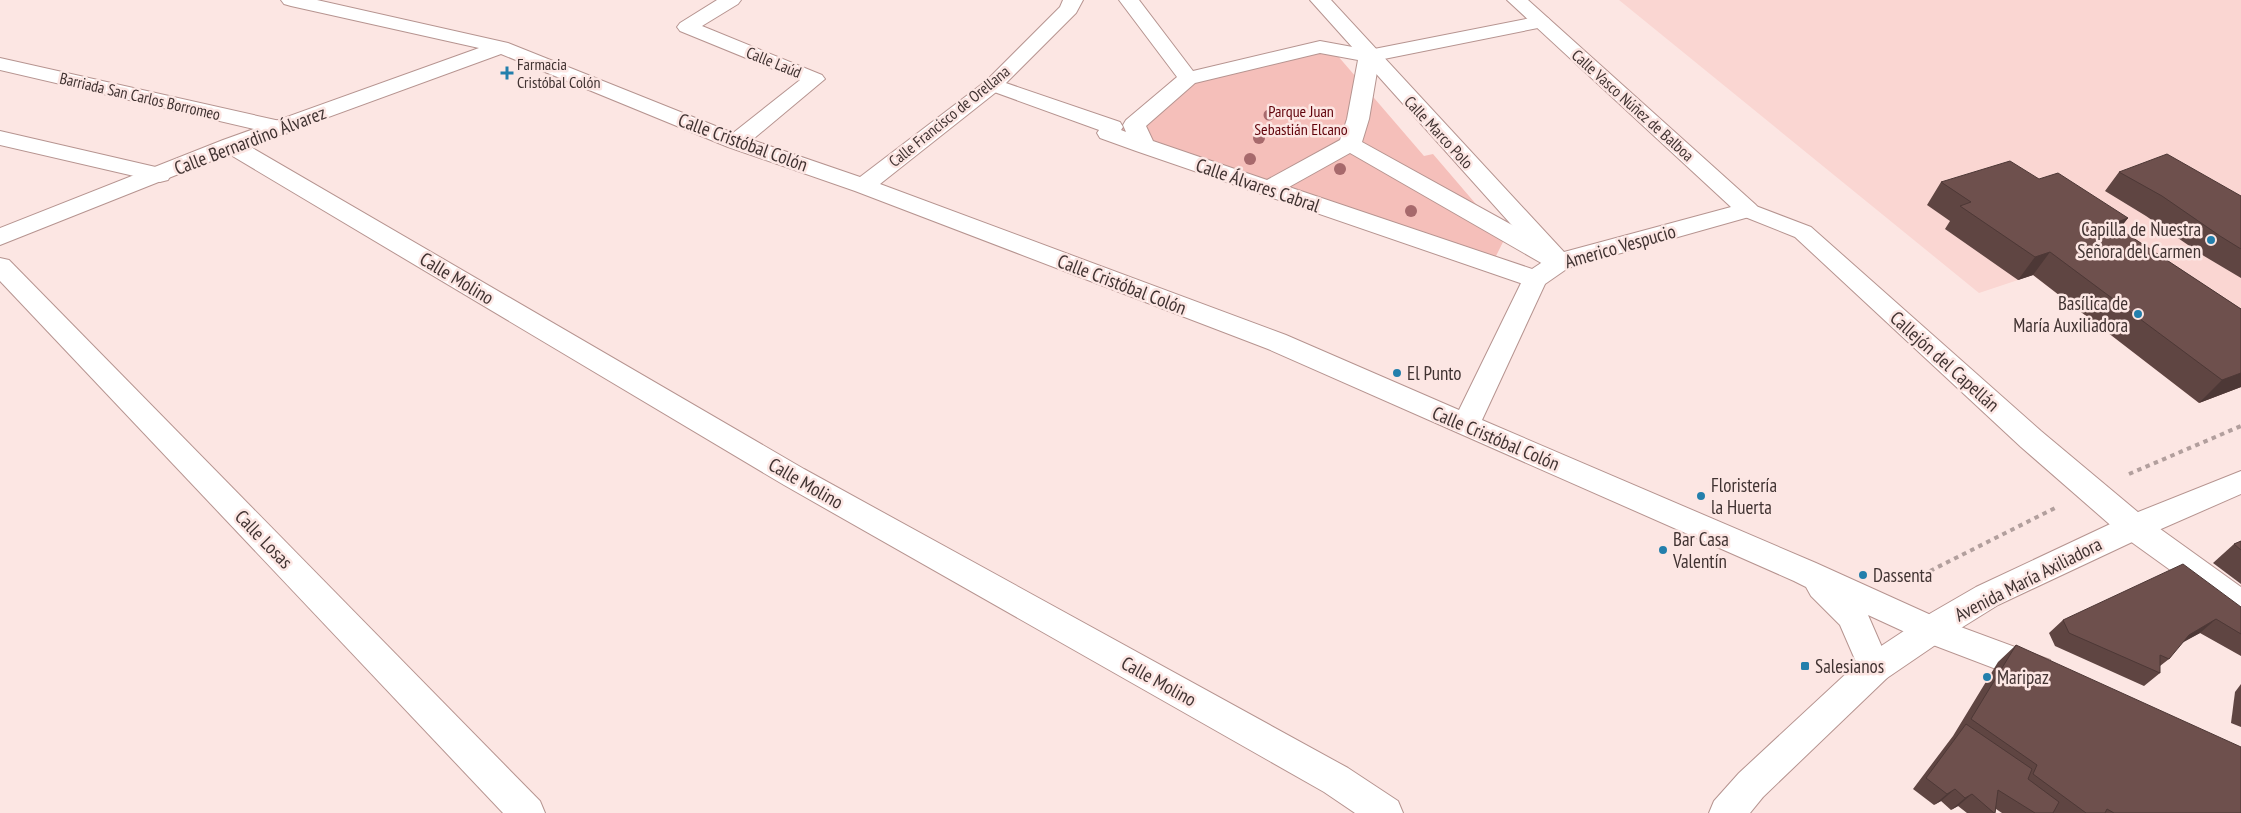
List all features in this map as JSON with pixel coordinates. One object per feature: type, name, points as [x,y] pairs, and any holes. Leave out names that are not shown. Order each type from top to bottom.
[{"type":"street","name":"Calle Cristóbal Colón","points":[[291,0],[501,47],[736,142],[863,186],[1277,342],[1946,635],[2064,680]]},
{"type":"street","name":"Calle Laúd","points":[[731,0],[687,27],[815,79],[736,142]]},
{"type":"street","name":"Calle Francisco de Orellana","points":[[863,186],[992,85],[1069,9],[1073,0]]},
{"type":"street","points":[[1129,0],[1188,78]]},
{"type":"street","name":"Calle Marco Polo","points":[[1320,0],[1369,56],[1559,262]]},
{"type":"street","name":"Calle Vasco Núñez de Balboa","points":[[1517,0],[1748,210]]},
{"type":"street","points":[[1144,146],[1134,125],[1188,78],[1320,48],[1369,56],[1542,22]]},
{"type":"street","name":"Calle Bernardino Álvarez","points":[[0,237],[160,175],[231,145],[501,47]]},
{"type":"street","points":[[1268,188],[1350,144],[1358,119],[1369,56]]},
{"type":"street","name":"Barriada San Carlos Borromeo","points":[[0,64],[280,128]]},
{"type":"street","name":"Calle Álvares Cabral","points":[[992,85],[1112,128],[1108,133],[1144,146],[1535,279]]},
{"type":"street","points":[[0,138],[160,175]]},
{"type":"street","points":[[1350,144],[1559,262]]},
{"type":"street","name":"Calle Molino","points":[[231,145],[794,477],[1336,780],[1385,813]]},
{"type":"street","name":"Americo Vespucio","points":[[1466,425],[1535,279],[1559,262],[1748,210]]},
{"type":"street","name":"Callejón del Capellán","points":[[1748,210],[1803,232],[2031,438],[2134,527],[2241,604]]},
{"type":"street","name":"Calle Losas","points":[[0,266],[527,813]]},
{"type":"street","name":"Avenida María Axiliadora","points":[[1727,813],[1751,785],[1875,668],[1946,635],[1987,596],[2134,527],[2241,482]]},
{"type":"street","points":[[1805,572],[1852,616],[1875,668]]},
{"type":"shaded area","points":[[1619,0],[2241,0],[2241,387],[2199,403],[2033,275],[1979,293]]},
{"type":"green space","name":"Parque Juan Sebastián Elcano","points":[[1325,41],[1424,156],[1433,154],[1505,238],[1495,258],[1116,132],[1174,78]]},
{"type":"building","points":[[2167,154],[2241,196],[2241,249],[2162,196],[2119,172]]},
{"type":"building","points":[[2010,161],[2039,179],[2058,173],[2128,218],[2112,224],[2241,309],[2241,373],[2222,380],[2050,252],[2035,257],[1960,206],[1971,202],[1941,182]]},
{"type":"building","points":[[2241,541],[2241,550],[2234,544]]},
{"type":"building","points":[[2183,564],[2241,607],[2241,634],[2216,619],[2189,635],[2169,659],[2160,655],[2160,673],[2069,633],[2063,620]]},
{"type":"building","points":[[2016,645],[2241,747],[2241,813],[2114,813],[2107,809],[2105,813],[2086,813],[2033,774],[2037,765],[1971,719]]},
{"type":"building","points":[[1966,724],[2032,769],[2028,779],[2059,802],[2053,813],[2035,813],[1998,790],[1994,813],[1972,794],[1965,798],[1955,789],[1947,794],[1926,778]]},
{"type":"place","name":"Farmacia Cristóbal Colón","points":[[507,73]]},
{"type":"place","name":"Capilla de Nuestra Señora del Carmen","points":[[2211,240]]},
{"type":"place","name":"Basílica de María Auxiliadora","points":[[2138,314]]},
{"type":"place","name":"El Punto","points":[[1397,373]]},
{"type":"place","name":"Floristería la Huerta","points":[[1701,496]]},
{"type":"place","name":"Bar Casa Valentín","points":[[1663,550]]},
{"type":"place","name":"Dassenta","points":[[1863,575]]},
{"type":"place","name":"Salesianos","points":[[1805,666]]},
{"type":"place","name":"Maripaz","points":[[1987,677]]}]
